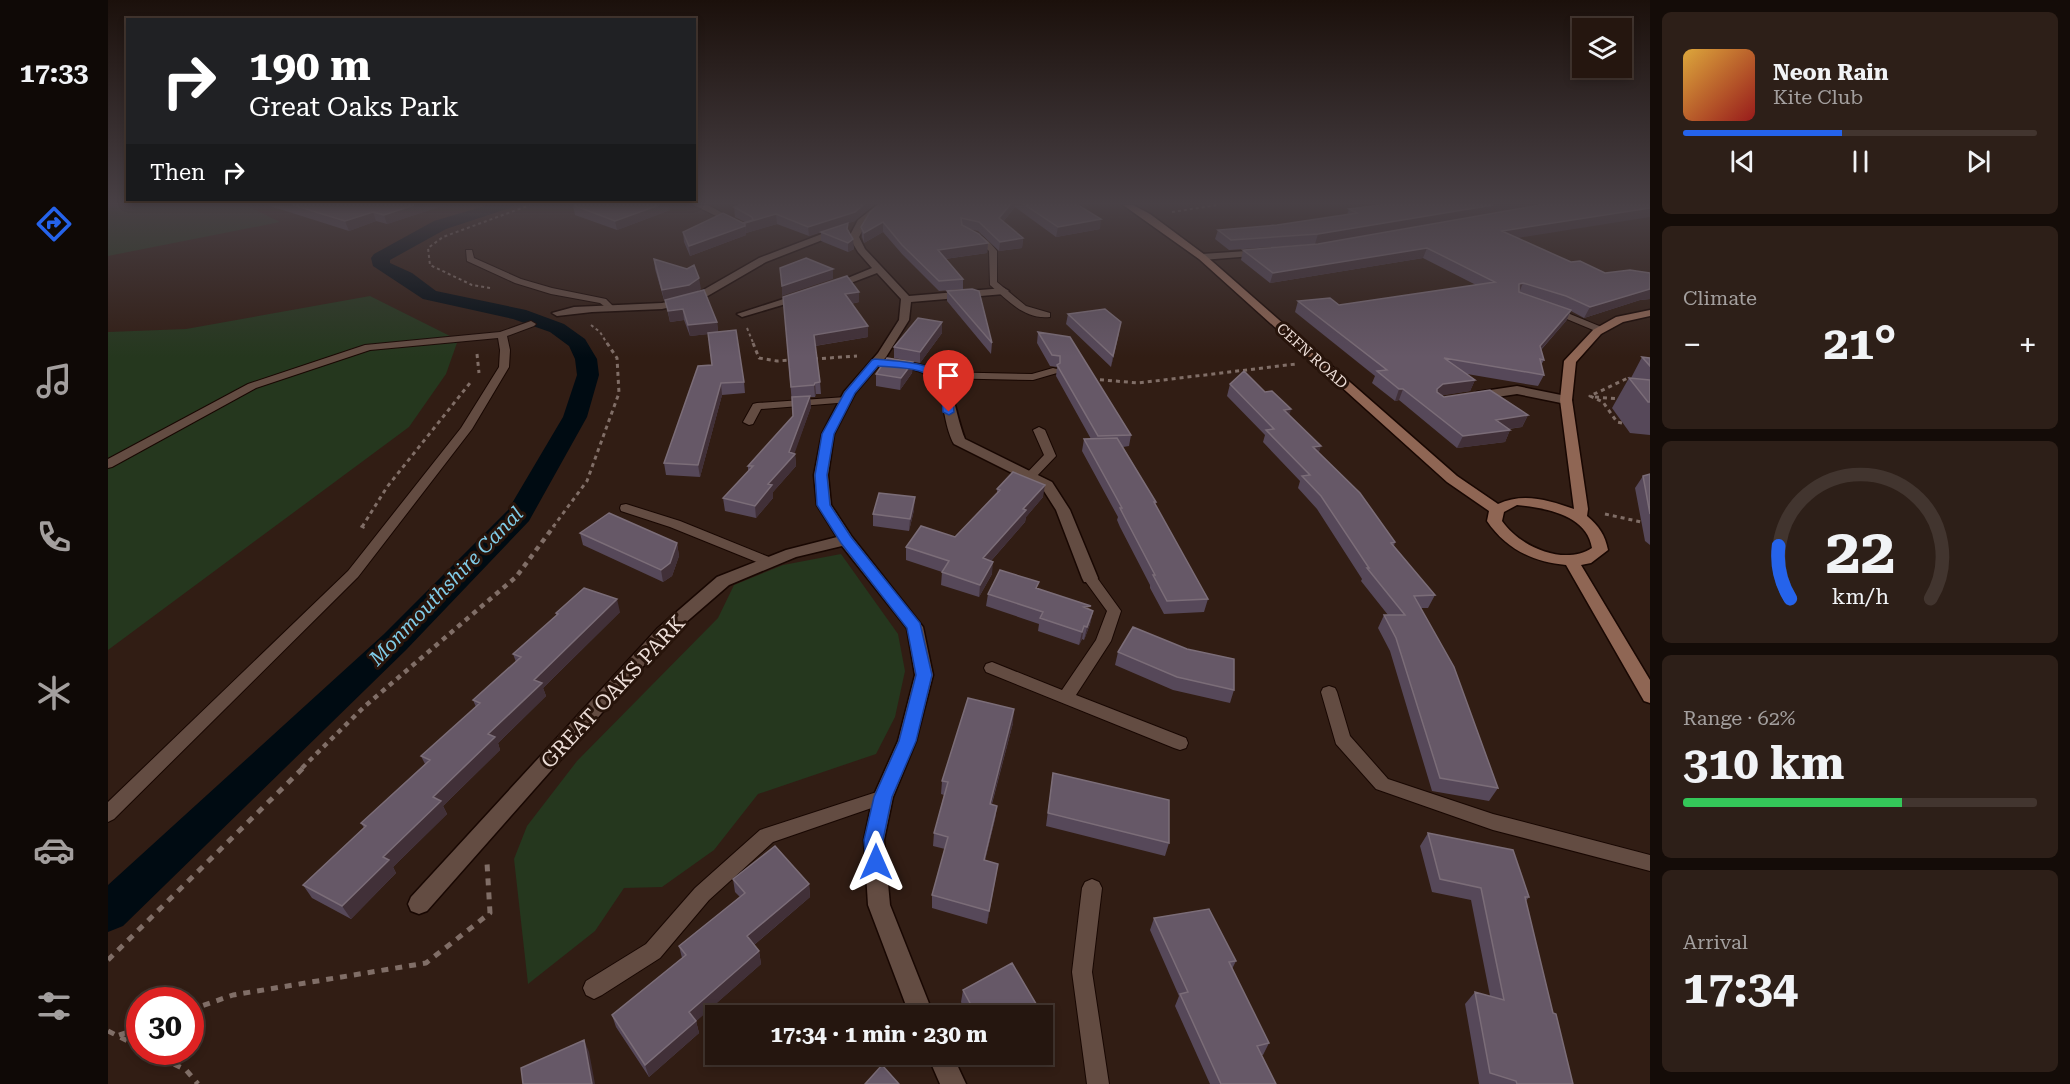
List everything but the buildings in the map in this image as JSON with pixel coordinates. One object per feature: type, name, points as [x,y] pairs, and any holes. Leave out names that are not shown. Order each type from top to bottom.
[{"type":"main road","name":"CEFN ROAD","points":[[1202,257],[1452,479],[1496,509]]},
{"type":"main road","points":[[1580,514],[1566,395],[1570,361],[1601,330],[1620,320],[1650,313]]},
{"type":"main road","points":[[1515,501],[1532,502],[1580,514],[1594,530],[1600,541],[1600,550],[1587,559],[1570,560],[1552,558],[1518,546],[1496,527],[1493,517],[1496,509],[1502,504],[1515,501]]},
{"type":"main road","points":[[1570,560],[1650,696]]},
{"type":"street","points":[[557,313],[608,306],[659,305],[696,299],[739,272],[776,256]]},
{"type":"street","points":[[866,256],[906,299],[904,320],[879,358],[850,392],[828,434],[821,475],[824,505],[846,540],[915,627],[924,675],[908,741],[883,797],[874,840],[879,905],[918,1005]]},
{"type":"street","points":[[1202,257],[1221,256]]},
{"type":"street","points":[[822,290],[879,269]]},
{"type":"street","points":[[906,299],[1004,291]]},
{"type":"street","points":[[742,314],[811,294]]},
{"type":"street","points":[[879,358],[916,366],[937,375],[945,388],[949,412],[959,441],[1047,485],[1063,510],[1090,578]]},
{"type":"street","points":[[1461,399],[1516,390],[1566,395]]},
{"type":"street","name":"GREAT OAKS PARK","points":[[419,904],[663,633],[723,581],[790,553],[846,540]]},
{"type":"street","points":[[944,1065],[952,1084]]},
{"type":"lane","points":[[469,256],[470,260],[510,279],[555,293],[603,301],[608,306]]},
{"type":"lane","points":[[993,256],[993,283],[1004,291],[1016,306],[1035,314],[1047,315]]},
{"type":"lane","points":[[1547,308],[1601,330]]},
{"type":"lane","points":[[108,464],[252,386],[369,347],[502,335],[531,324]]},
{"type":"lane","points":[[108,814],[354,574],[466,429],[504,367],[506,350],[502,335]]},
{"type":"lane","points":[[937,375],[1034,377],[1053,371]]},
{"type":"lane","points":[[750,422],[757,406],[846,400]]},
{"type":"lane","points":[[1030,476],[1050,456],[1039,430]]},
{"type":"lane","points":[[627,508],[675,524],[769,562]]},
{"type":"lane","points":[[1066,697],[1103,641],[1114,611],[1090,578]]},
{"type":"lane","points":[[992,668],[1180,743]]},
{"type":"lane","points":[[1329,692],[1342,739],[1382,784],[1493,822],[1650,863]]},
{"type":"lane","points":[[594,988],[652,951],[702,894],[767,836],[883,797]]},
{"type":"lane","points":[[1092,888],[1082,972],[1098,1084]]},
{"type":"path","points":[[429,256],[430,265],[471,285],[493,289]]},
{"type":"path","points":[[108,960],[364,707],[516,577],[587,481],[619,393],[617,358],[600,332],[569,310]]},
{"type":"path","points":[[742,314],[759,358],[777,361],[801,359]]},
{"type":"path","points":[[358,534],[387,487],[479,372],[475,338]]},
{"type":"path","points":[[812,359],[879,358]]},
{"type":"path","points":[[1082,381],[1093,379],[1137,383],[1317,361]]},
{"type":"path","points":[[1590,396],[1631,377],[1638,378]]},
{"type":"path","points":[[1566,395],[1624,399]]},
{"type":"path","points":[[1590,396],[1603,402],[1617,422],[1622,423]]},
{"type":"path","points":[[1580,514],[1650,524]]},
{"type":"path","points":[[204,1005],[233,995],[426,963],[490,913],[485,832]]},
{"type":"path","points":[[108,1031],[126,1040]]},
{"type":"path","points":[[118,1036],[126,1033]]},
{"type":"path","points":[[176,1065],[186,1070],[198,1084]]},
{"type":"green space","points":[[370,296],[458,340],[446,374],[409,427],[108,650],[108,332],[186,329]]},
{"type":"green space","points":[[841,554],[898,634],[905,671],[895,717],[876,754],[758,794],[714,850],[662,887],[624,888],[595,931],[528,984],[514,859],[527,826],[577,761],[718,618],[734,585],[783,565]]},
{"type":"waterway","name":"Monmouthshire Canal","points":[[108,912],[395,642],[519,515],[575,417],[588,375],[586,359],[578,343],[557,328],[519,314],[430,295],[405,277],[382,266],[380,258],[384,256]]},
{"type":"route","points":[[876,862],[874,840],[883,797],[908,741],[924,675],[915,627],[885,586],[846,540],[824,505],[821,475],[828,434],[850,392],[875,362],[916,366],[937,375],[945,388],[949,412]]}]
